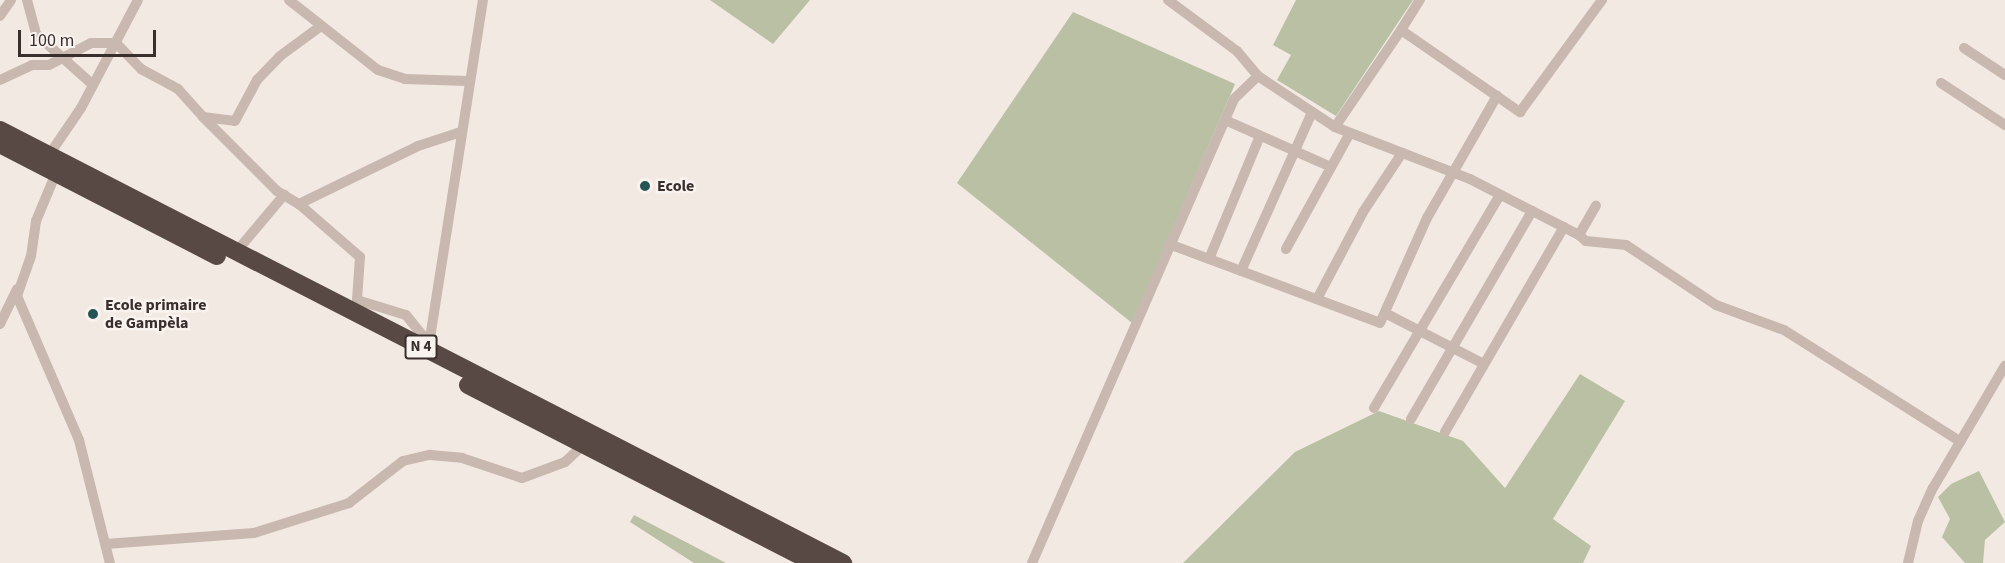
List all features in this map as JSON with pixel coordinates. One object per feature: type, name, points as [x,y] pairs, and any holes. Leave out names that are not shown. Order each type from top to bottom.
[{"type":"highway","name":"N 4","points":[[0,130],[236,252],[428,346],[843,563]]},
{"type":"highway","name":"N 4","points":[[0,144],[814,563]]},
{"type":"street","points":[[0,16],[11,0]]},
{"type":"street","points":[[27,0],[31,26],[92,84]]},
{"type":"street","points":[[49,155],[116,43],[138,0]]},
{"type":"street","points":[[289,0],[321,26],[393,76],[468,81]]},
{"type":"street","points":[[428,346],[468,81],[483,0]]},
{"type":"street","points":[[1168,0],[1236,51],[1258,76],[1335,128],[1450,172],[1564,227],[1586,241],[1626,245],[1716,305],[1784,330],[1961,442]]},
{"type":"street","points":[[1335,128],[1420,0]]},
{"type":"street","points":[[1401,30],[1520,112],[1602,0]]},
{"type":"street","points":[[203,117],[239,120],[245,97],[257,80],[280,56],[321,26]]},
{"type":"street","points":[[0,80],[32,65],[50,65],[91,43],[116,43],[141,69],[178,89],[203,117],[284,195],[299,204],[360,257],[357,300],[406,315],[428,346]]},
{"type":"street","points":[[1964,48],[2005,75]]},
{"type":"street","points":[[1032,563],[1234,99],[1258,76]]},
{"type":"street","points":[[1941,83],[2005,125]]},
{"type":"street","points":[[1169,244],[1380,323],[1450,172],[1497,96]]},
{"type":"street","points":[[1241,271],[1312,112]]},
{"type":"street","points":[[1225,120],[1331,167]]},
{"type":"street","points":[[299,204],[418,146],[461,132]]},
{"type":"street","points":[[1286,249],[1350,133]]},
{"type":"street","points":[[1209,259],[1260,136]]},
{"type":"street","points":[[1317,299],[1363,212],[1402,153]]},
{"type":"street","points":[[0,324],[31,256],[36,221],[56,173]]},
{"type":"street","points":[[236,252],[284,195]]},
{"type":"street","points":[[1374,408],[1500,195]]},
{"type":"street","points":[[1579,235],[1596,205]]},
{"type":"street","points":[[1411,419],[1532,211]]},
{"type":"street","points":[[1445,432],[1564,227]]},
{"type":"street","points":[[18,288],[22,313],[49,365],[85,457],[111,563]]},
{"type":"street","points":[[1384,313],[1484,364]]},
{"type":"street","points":[[1908,563],[1917,521],[2005,366]]},
{"type":"street","points":[[106,544],[254,532],[349,503],[403,461],[430,455],[462,458],[522,478],[564,462],[584,444]]},
{"type":"green space","points":[[710,0],[810,0],[773,44]]},
{"type":"green space","points":[[1296,0],[1413,0],[1336,116],[1277,80],[1291,55],[1273,45]]},
{"type":"green space","points":[[1073,12],[1235,84],[1132,323],[957,183]]},
{"type":"green space","points":[[1580,374],[1625,401],[1553,519],[1591,546],[1583,563],[1183,563],[1295,452],[1379,411],[1463,441],[1505,488]]},
{"type":"green space","points":[[1979,471],[2005,522],[1985,540],[1983,563],[1965,563],[1942,537],[1950,519],[1938,497],[1951,484]]},
{"type":"green space","points":[[634,515],[726,563],[694,563],[630,522]]},
{"type":"place","name":"Ecole","points":[[645,186]]},
{"type":"place","name":"Ecole primaire de Gampèla","points":[[93,314]]}]
